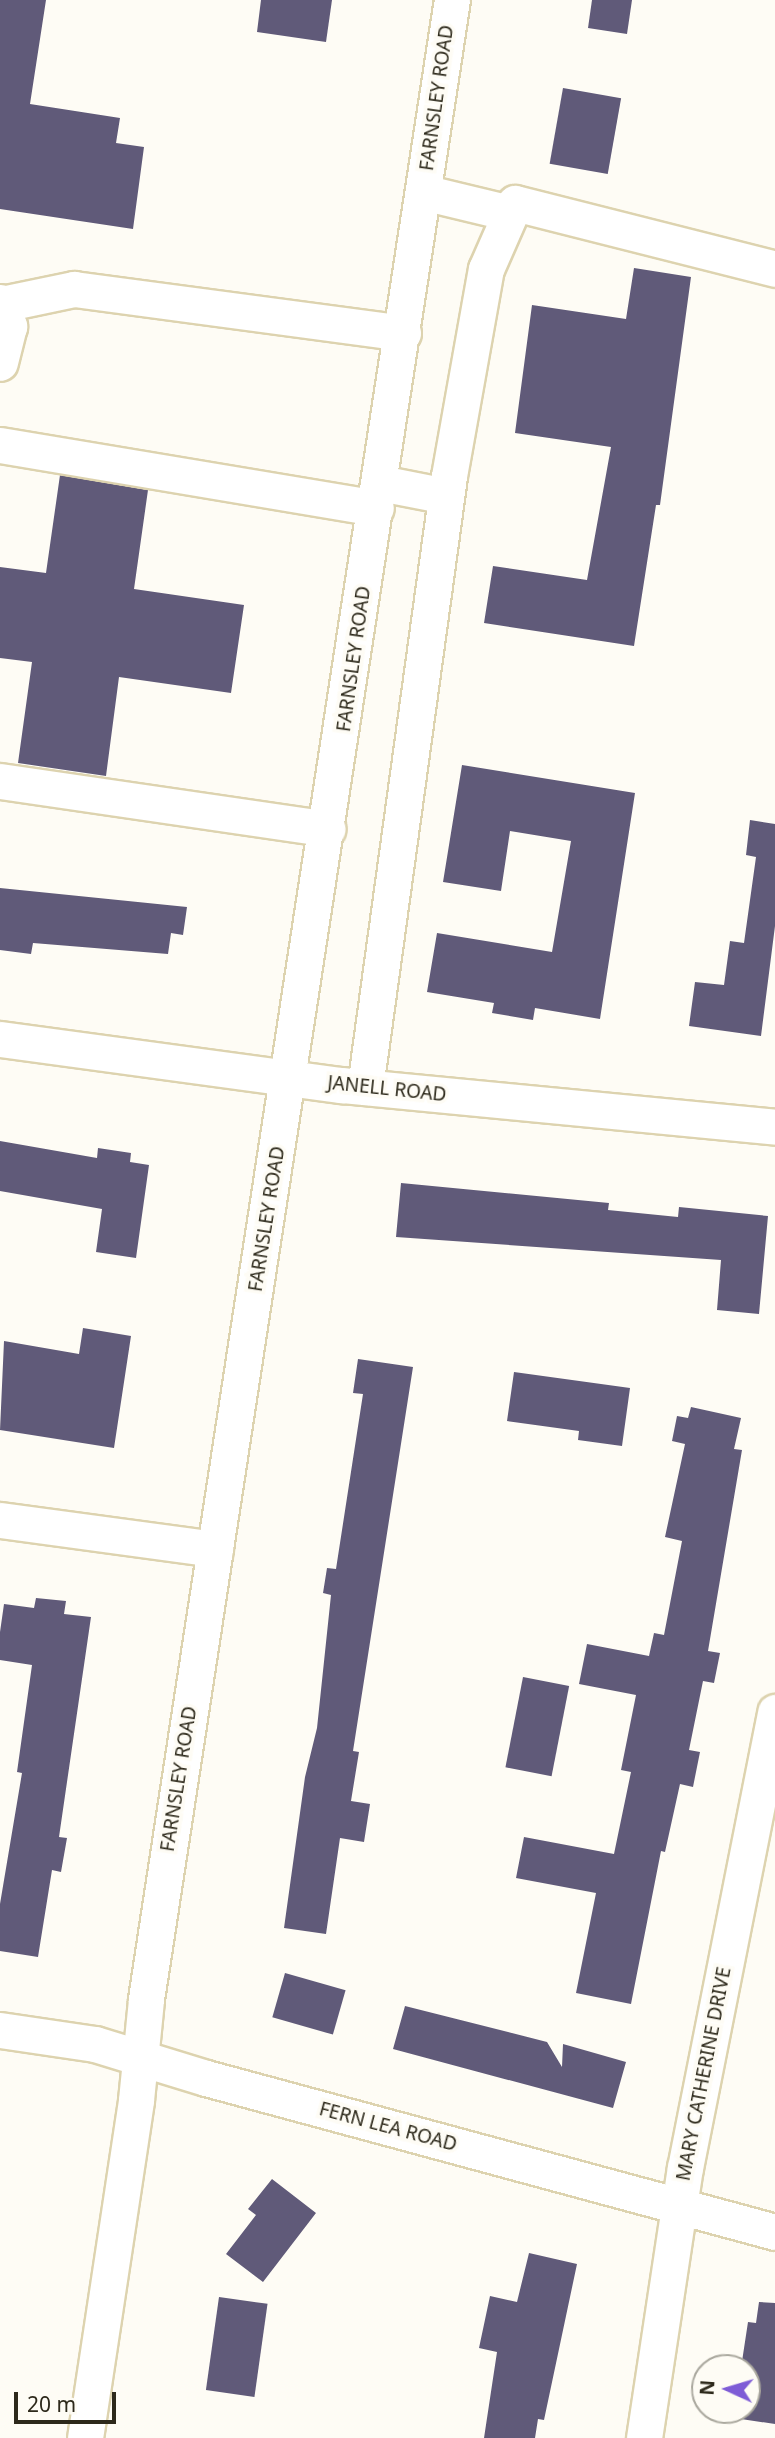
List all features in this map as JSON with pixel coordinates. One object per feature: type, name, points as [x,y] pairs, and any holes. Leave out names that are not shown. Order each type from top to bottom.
[{"type":"street","name":"FARNSLEY ROAD","points":[[85,2438],[215,1549],[290,1078],[452,0]]},
{"type":"street","points":[[423,192],[510,213]]},
{"type":"street","points":[[365,1087],[446,496],[486,269],[514,203],[775,269]]},
{"type":"street","points":[[0,363],[9,326],[1,303],[74,289],[403,333]]},
{"type":"street","points":[[0,445],[378,495],[446,496]]},
{"type":"street","points":[[0,781],[328,829]]},
{"type":"street","name":"JANELL ROAD","points":[[0,1039],[365,1087],[775,1127]]},
{"type":"street","points":[[0,1520],[215,1549]]},
{"type":"street","name":"MARY CATHERINE DRIVE","points":[[644,2438],[679,2204],[775,1712]]},
{"type":"street","name":"FERN LEA ROAD","points":[[0,2030],[95,2044],[775,2231]]},
{"type":"building","points":[[0,0],[46,0],[30,104],[120,118],[116,143],[144,147],[133,229],[0,209]]},
{"type":"building","points":[[261,0],[332,0],[326,42],[257,32]]},
{"type":"building","points":[[592,0],[632,0],[627,34],[588,28]]},
{"type":"building","points":[[563,88],[621,98],[608,174],[550,164]]},
{"type":"building","points":[[634,268],[691,277],[660,505],[656,505],[634,646],[484,623],[493,566],[587,580],[611,447],[515,433],[532,305],[626,319]]},
{"type":"building","points":[[60,475],[148,490],[134,589],[244,605],[231,693],[119,677],[106,776],[18,763],[32,662],[0,658],[0,567],[46,573]]},
{"type":"building","points":[[462,765],[635,793],[600,1019],[535,1008],[533,1020],[492,1013],[494,1003],[427,992],[437,933],[552,952],[571,841],[510,831],[501,891],[443,882]]},
{"type":"building","points":[[750,820],[775,824],[775,926],[761,1036],[689,1026],[695,982],[724,985],[730,941],[744,943],[756,857],[746,855]]},
{"type":"building","points":[[0,888],[187,907],[183,935],[171,933],[168,954],[33,943],[31,954],[0,950]]},
{"type":"building","points":[[0,1141],[97,1158],[98,1148],[131,1153],[130,1162],[149,1165],[136,1258],[96,1252],[102,1209],[0,1191]]},
{"type":"building","points":[[401,1183],[609,1203],[608,1210],[678,1217],[679,1207],[768,1216],[759,1314],[717,1310],[721,1260],[396,1237]]},
{"type":"building","points":[[83,1328],[131,1336],[114,1448],[0,1430],[4,1341],[79,1354]]},
{"type":"building","points":[[358,1359],[413,1367],[353,1751],[359,1752],[351,1801],[370,1804],[364,1842],[340,1838],[326,1934],[284,1928],[305,1777],[317,1728],[331,1595],[323,1593],[327,1568],[336,1569],[363,1394],[353,1393]]},
{"type":"building","points":[[514,1372],[630,1388],[622,1446],[578,1440],[579,1431],[507,1421]]},
{"type":"building","points":[[691,1407],[741,1418],[734,1449],[742,1450],[708,1651],[720,1653],[714,1683],[703,1681],[689,1750],[700,1752],[693,1787],[680,1784],[665,1852],[661,1851],[631,2004],[576,1993],[596,1893],[516,1878],[524,1837],[614,1854],[631,1772],[621,1770],[636,1695],[579,1684],[587,1644],[649,1656],[654,1633],[664,1635],[682,1541],[665,1537],[685,1444],[672,1441],[677,1416],[688,1418]]},
{"type":"building","points":[[36,1598],[66,1601],[64,1614],[91,1617],[59,1837],[67,1838],[61,1872],[52,1870],[38,1957],[0,1951],[0,1904],[22,1773],[17,1772],[32,1665],[0,1660],[0,1632],[4,1604],[34,1608]]},
{"type":"building","points":[[523,1677],[569,1686],[552,1776],[505,1767]]},
{"type":"building","points":[[285,1973],[346,1990],[333,2035],[272,2017]]},
{"type":"building","points":[[405,2006],[547,2042],[562,2067],[563,2044],[626,2062],[613,2108],[393,2049]]},
{"type":"building","points":[[272,2179],[316,2213],[263,2282],[226,2254],[256,2215],[248,2209]]},
{"type":"building","points":[[529,2253],[577,2264],[544,2420],[538,2419],[535,2438],[484,2438],[497,2352],[479,2348],[490,2296],[517,2302]]},
{"type":"building","points":[[219,2297],[268,2304],[254,2397],[206,2390]]},
{"type":"building","points":[[759,2302],[775,2303],[775,2424],[761,2422],[761,2354],[743,2354],[748,2322],[756,2323]]}]
